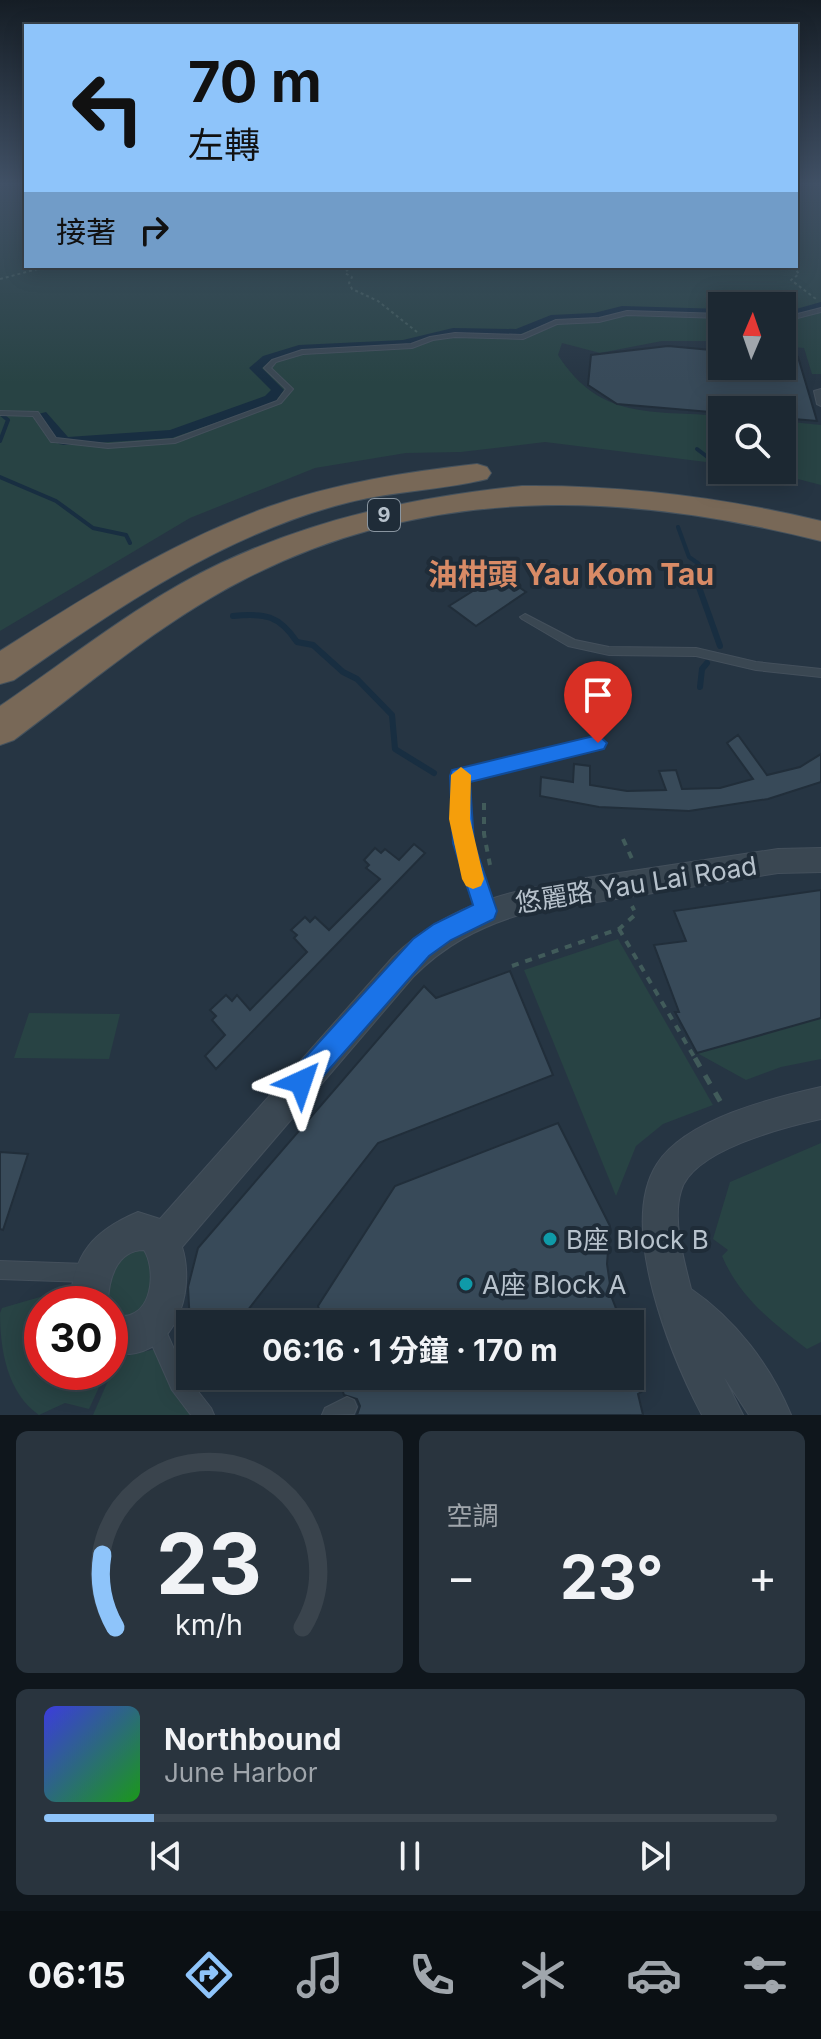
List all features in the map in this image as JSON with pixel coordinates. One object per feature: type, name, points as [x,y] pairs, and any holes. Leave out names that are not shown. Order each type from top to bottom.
[{"type":"highway","name":"9","points":[[0,670],[124,587],[200,545],[276,513],[386,484],[495,471],[600,472],[704,483],[821,507]]},
{"type":"highway","name":"9","points":[[0,728],[164,612],[229,573],[315,534],[393,513],[504,496],[601,494],[726,509],[821,531]]},
{"type":"street","name":"悠麗路 Yau Lai Road","points":[[163,1242],[421,947],[442,932],[486,911],[522,901],[778,861],[821,860]]},
{"type":"street","points":[[723,1415],[681,1326],[661,1217],[667,1178],[700,1146],[778,1112],[821,1103]]},
{"type":"street","points":[[92,1286],[100,1258],[121,1237],[143,1232],[163,1242],[171,1265],[168,1295],[152,1321],[128,1335]]},
{"type":"street","points":[[678,1303],[697,1316],[747,1372],[771,1415]]},
{"type":"lane","points":[[796,316],[821,310]]},
{"type":"lane","points":[[0,413],[35,414],[54,440],[61,444],[108,446],[175,441],[279,402],[290,389],[267,368],[274,361],[302,352],[412,346],[432,338],[455,335],[523,337],[556,322],[599,320],[627,313],[708,316]]},
{"type":"lane","points":[[821,391],[817,391],[821,404]]},
{"type":"lane","points":[[525,617],[572,643],[609,651],[696,652],[747,665],[821,673]]},
{"type":"lane","points":[[486,911],[463,843],[459,776],[598,743]]},
{"type":"lane","points":[[0,1270],[81,1286]]},
{"type":"lane","points":[[152,1321],[179,1383],[204,1415]]},
{"type":"path","points":[[0,279],[41,268]]},
{"type":"path","points":[[349,268],[345,273],[352,277],[352,289],[364,292],[396,313],[418,333],[426,335]]},
{"type":"path","points":[[794,268],[799,274],[791,280],[794,286],[821,302]]},
{"type":"path","points":[[484,803],[484,834],[490,865]]},
{"type":"path","points":[[623,839],[636,868]]},
{"type":"path","points":[[512,966],[619,929],[636,914],[632,906]]},
{"type":"path","points":[[619,929],[723,1106]]},
{"type":"green space","points":[[0,251],[24,251],[24,268],[798,268],[798,251],[821,251],[821,374],[812,374],[804,348],[796,347],[796,292],[708,292],[708,341],[662,341],[600,353],[562,343],[558,355],[574,376],[592,392],[610,402],[650,411],[708,415],[708,462],[545,442],[461,452],[406,453],[315,468],[190,518],[0,631]]},
{"type":"green space","points":[[796,422],[821,425],[821,485],[796,479]]},
{"type":"green space","points":[[618,939],[713,1105],[663,1124],[636,1146],[616,1196],[524,970]]},
{"type":"green space","points":[[29,1013],[120,1014],[109,1059],[14,1058]]},
{"type":"green space","points":[[821,1018],[821,1059],[781,1067],[746,1080],[697,1053]]},
{"type":"green space","points":[[821,1143],[821,1342],[807,1349],[769,1319],[748,1297],[722,1256],[728,1250],[713,1239],[730,1182]]},
{"type":"green space","points":[[157,1247],[152,1311],[128,1320],[128,1286],[102,1286],[115,1249]]},
{"type":"green space","points":[[24,1302],[24,1390],[98,1390],[89,1409],[65,1403],[39,1415],[28,1406],[13,1383],[4,1355],[2,1308]]},
{"type":"green space","points":[[155,1349],[190,1415],[93,1415],[104,1390],[128,1390],[128,1356]]},
{"type":"building","points":[[668,346],[708,350],[708,380],[796,380],[798,357],[817,421],[796,419],[796,396],[708,396],[708,412],[617,404],[588,385],[591,355]]},
{"type":"building","points":[[500,574],[526,592],[476,626],[449,606]]},
{"type":"building","points":[[738,735],[767,775],[800,767],[821,754],[821,782],[768,799],[689,811],[599,807],[540,796],[541,777],[573,782],[574,764],[590,766],[590,785],[627,791],[666,790],[659,771],[676,770],[682,789],[720,788],[753,779],[727,743]]},
{"type":"building","points":[[414,844],[425,853],[216,1069],[205,1056],[225,1035],[212,1020],[216,1016],[210,1010],[226,995],[232,1001],[237,995],[250,1010],[307,952],[291,930],[305,917],[310,922],[315,917],[329,930],[380,879],[366,868],[369,865],[364,860],[375,848],[381,853],[385,849],[399,860]]},
{"type":"building","points":[[821,890],[821,1018],[697,1053],[675,1012],[679,1012],[654,945],[686,941],[674,911]]},
{"type":"building","points":[[510,971],[553,1075],[378,1143],[248,1310],[189,1310],[188,1287],[198,1248],[424,986],[436,998]]},
{"type":"building","points":[[558,1123],[610,1226],[607,1264],[617,1310],[319,1310],[318,1306],[395,1186]]},
{"type":"building","points":[[0,1152],[28,1154],[3,1230],[0,1229]]},
{"type":"building","points":[[342,1390],[643,1390],[638,1394],[643,1415],[357,1415],[360,1406],[357,1399],[344,1395]]},
{"type":"waterway","points":[[796,312],[821,305]]},
{"type":"waterway","points":[[41,415],[64,441],[172,434],[270,399],[278,390],[255,368],[267,358],[299,348],[403,343],[453,331],[518,332],[551,318],[594,316],[622,309],[708,312]]},
{"type":"waterway","points":[[0,441],[8,420],[1,414]]},
{"type":"waterway","points":[[697,449],[708,457]]},
{"type":"waterway","points":[[0,477],[56,501],[93,528],[126,535],[130,543]]},
{"type":"waterway","points":[[678,527],[689,557],[699,564],[696,573]]},
{"type":"waterway","points":[[697,571],[695,576],[720,646]]},
{"type":"waterway","points":[[233,616],[263,616],[277,621],[297,642],[313,645],[343,672],[357,679],[392,715],[395,749],[434,773]]},
{"type":"waterway","points":[[700,687],[702,669],[707,663]]},
{"type":"slow traffic","points":[[461,775],[458,797],[460,819],[473,879]]},
{"type":"place","name":"B座 Block B","points":[[550,1239]]},
{"type":"place","name":"A座 Block A","points":[[466,1284]]},
{"type":"district","name":"油柑頭 Yau Kom Tau","points":[[571,574]]},
{"type":"route","points":[[301,1082],[421,947],[442,932],[486,911],[463,843],[459,776],[598,743]]}]
